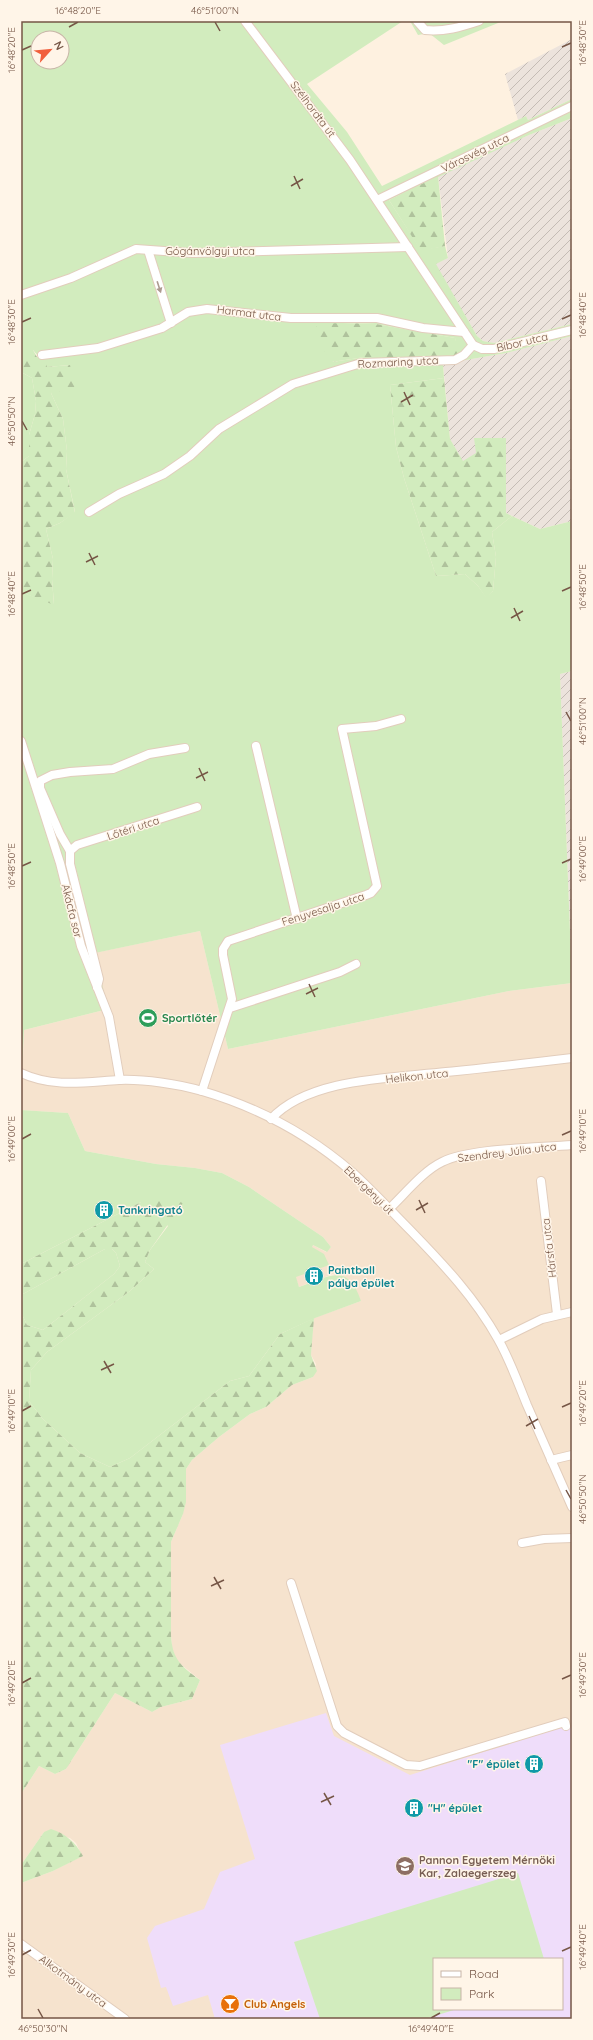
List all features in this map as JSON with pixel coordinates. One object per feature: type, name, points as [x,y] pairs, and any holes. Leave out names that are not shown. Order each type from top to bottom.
[{"type":"street","name":"Szélhordta út","points":[[245,21],[324,123],[377,200]]},
{"type":"street","points":[[417,21],[426,30],[434,31],[450,29],[479,21]]},
{"type":"street","name":"Városvég utca","points":[[377,200],[572,106]]},
{"type":"street","points":[[377,200],[473,345]]},
{"type":"street","name":"Gógánvölgyi utca","points":[[21,295],[71,278],[136,249],[192,254],[408,247]]},
{"type":"street","points":[[148,250],[171,323]]},
{"type":"street","name":"Harmat utca","points":[[42,355],[98,348],[171,323],[188,312],[212,309],[291,318],[377,318],[423,328],[464,332]]},
{"type":"street","name":"Bíbor utca","points":[[473,345],[482,349],[494,349],[572,330]]},
{"type":"street","name":"Rozmaring utca","points":[[89,512],[119,494],[164,474],[190,456],[219,429],[293,384],[361,362],[455,360],[464,356],[473,345]]},
{"type":"street","name":"Fenyvesalja utca","points":[[202,1091],[230,1008],[232,992],[223,956],[225,945],[234,938],[366,895],[371,893],[377,886],[342,729],[376,726],[401,719]]},
{"type":"street","name":"Akácfa sor","points":[[21,741],[60,863],[81,946],[109,1018],[120,1080]]},
{"type":"street","points":[[256,746],[296,919]]},
{"type":"street","points":[[97,987],[98,979],[70,864],[70,851],[60,834],[40,788],[40,781],[52,775],[70,772],[113,769],[149,754],[185,748]]},
{"type":"street","name":"Lőtéri utca","points":[[70,851],[77,845],[197,807]]},
{"type":"street","points":[[230,1008],[340,972],[356,964]]},
{"type":"street","name":"Helikon utca","points":[[271,1119],[278,1111],[299,1098],[344,1085],[572,1058]]},
{"type":"street","name":"Ebergényi út","points":[[21,1073],[43,1081],[57,1083],[74,1084],[120,1080],[169,1084],[202,1091],[227,1099],[294,1130],[335,1158],[389,1209],[474,1301],[499,1340],[572,1507]]},
{"type":"street","name":"Szendrey Júlia utca","points":[[389,1209],[431,1169],[441,1162],[452,1158],[494,1151],[572,1145]]},
{"type":"street","name":"Hársfa utca","points":[[541,1181],[557,1314]]},
{"type":"street","points":[[499,1340],[527,1325],[557,1314],[572,1312]]},
{"type":"street","points":[[551,1460],[572,1455]]},
{"type":"street","points":[[522,1542],[544,1539],[572,1538]]},
{"type":"street","points":[[291,1583],[337,1726],[344,1734],[406,1765],[420,1766],[565,1722],[566,1726]]},
{"type":"street","name":"Alkotmány utca","points":[[21,1944],[125,2019]]},
{"type":"shaded area","points":[[572,39],[572,99],[528,120],[526,116],[518,120],[505,74]]},
{"type":"shaded area","points":[[572,118],[572,324],[494,343],[483,341],[477,336],[435,264],[448,258],[438,176],[529,135]]},
{"type":"shaded area","points":[[572,336],[572,521],[540,529],[506,513],[506,438],[463,462],[450,439],[443,364],[506,353]]},
{"type":"shaded area","points":[[572,671],[572,983],[560,674]]},
{"type":"shaded area","points":[[200,931],[228,1049],[509,991],[572,983],[572,2019],[21,2019],[21,1883],[53,1871],[82,1856],[76,1843],[70,1838],[44,1832],[21,1865],[21,1794],[39,1766],[55,1774],[66,1769],[115,1693],[152,1712],[161,1707],[192,1699],[200,1680],[177,1661],[172,1648],[171,1635],[171,1542],[183,1514],[186,1469],[192,1460],[219,1437],[250,1414],[266,1407],[292,1385],[313,1377],[316,1364],[311,1355],[314,1318],[361,1301],[333,1274],[299,1287],[287,1254],[313,1245],[326,1252],[331,1247],[323,1237],[249,1187],[222,1173],[195,1168],[156,1164],[85,1151],[68,1113],[21,1110],[24,1030],[108,1009],[94,953]]},
{"type":"shaded area","name":"Pannon Egyetem Mérnöki Kar, Zalaegerszeg","points":[[326,1713],[334,1736],[410,1775],[572,1724],[572,2019],[215,2019],[208,1995],[173,2006],[166,1987],[161,1988],[147,1938],[155,1926],[204,1909],[220,1872],[255,1859],[220,1745]]},
{"type":"green space","points":[[21,21],[403,21],[307,84],[347,132],[382,186],[526,116],[528,120],[572,99],[572,118],[529,135],[389,200],[421,250],[445,246],[448,258],[436,264],[477,336],[483,341],[494,343],[572,324],[572,336],[506,353],[443,364],[444,378],[390,385],[396,447],[404,478],[436,576],[465,574],[478,586],[486,597],[493,591],[496,557],[492,532],[512,516],[540,529],[572,521],[572,671],[560,674],[572,983],[509,991],[228,1049],[200,931],[95,953],[108,1009],[24,1030],[21,1089],[21,592],[54,604],[52,579],[53,559],[46,529],[60,523],[75,512],[66,469],[67,451],[63,419],[51,393],[70,365],[47,367],[33,350],[21,350]],"holes":[[[343,323],[376,324],[455,338],[458,356],[365,357],[332,362]]]},
{"type":"green space","points":[[410,21],[503,21],[444,45],[429,33],[418,35]]},
{"type":"green space","points":[[438,176],[445,246],[421,251],[389,200]]},
{"type":"green space","points":[[316,324],[376,324],[455,338],[459,351],[458,357],[365,357],[332,362],[317,340]]},
{"type":"green space","points":[[21,350],[33,350],[37,357],[44,357],[47,367],[70,365],[75,388],[51,393],[63,419],[67,451],[66,469],[75,513],[60,523],[46,529],[53,559],[52,579],[54,605],[21,592],[21,462],[29,456],[29,435],[35,414],[36,401],[32,378],[21,372]]},
{"type":"green space","points":[[21,372],[32,378],[36,401],[35,414],[29,435],[29,456],[21,462]]},
{"type":"green space","points":[[444,378],[450,439],[463,461],[476,453],[474,438],[506,438],[506,513],[512,516],[492,532],[496,557],[493,591],[486,598],[478,586],[465,574],[436,576],[404,478],[396,447],[390,385]]},
{"type":"green space","points":[[21,1110],[68,1113],[85,1151],[156,1164],[195,1168],[222,1173],[249,1187],[323,1237],[331,1247],[327,1252],[313,1245],[312,1247],[324,1254],[329,1265],[296,1277],[299,1287],[329,1276],[337,1275],[350,1281],[356,1289],[361,1301],[315,1318],[280,1334],[249,1376],[230,1381],[130,1458],[110,1467],[80,1453],[42,1418],[29,1401],[31,1370],[47,1352],[130,1291],[154,1269],[145,1262],[150,1250],[168,1226],[141,1202],[21,1264]]},
{"type":"green space","points":[[156,1197],[167,1198],[183,1203],[150,1250],[145,1262],[154,1269],[130,1291],[47,1352],[31,1370],[29,1401],[42,1418],[80,1453],[110,1467],[130,1458],[230,1381],[249,1376],[280,1334],[314,1318],[311,1355],[317,1371],[313,1377],[292,1385],[266,1407],[250,1414],[219,1437],[192,1460],[186,1469],[186,1502],[183,1514],[171,1542],[171,1635],[173,1650],[179,1661],[200,1680],[192,1699],[161,1707],[152,1712],[115,1693],[66,1769],[55,1774],[39,1766],[21,1794],[21,1312],[27,1325],[43,1330],[114,1274],[120,1266],[116,1253],[112,1249],[105,1249],[23,1294],[21,1302],[21,1264],[141,1202]]},
{"type":"green space","points":[[105,1249],[112,1249],[116,1253],[120,1266],[114,1274],[43,1330],[27,1325],[21,1312],[23,1294]]},
{"type":"green space","points":[[51,1829],[70,1839],[83,1856],[53,1871],[21,1883],[21,1865],[44,1832]]},
{"type":"green space","points":[[518,1873],[544,1958],[433,1958],[433,2010],[454,2010],[425,2019],[320,2019],[294,1942]]},
{"type":"place","name":"Sportlőtér","points":[[148,1018]]},
{"type":"place","name":"Tankringató","points":[[104,1210]]},
{"type":"place","name":"Paintball pálya épület","points":[[314,1276]]},
{"type":"place","name":"\"F\" épület","points":[[534,1764]]},
{"type":"place","name":"\"H\" épület","points":[[414,1808]]},
{"type":"place","name":"Pannon Egyetem Mérnöki Kar, Zalaegerszeg","points":[[405,1866]]},
{"type":"place","name":"Club Angels","points":[[230,2004]]}]
